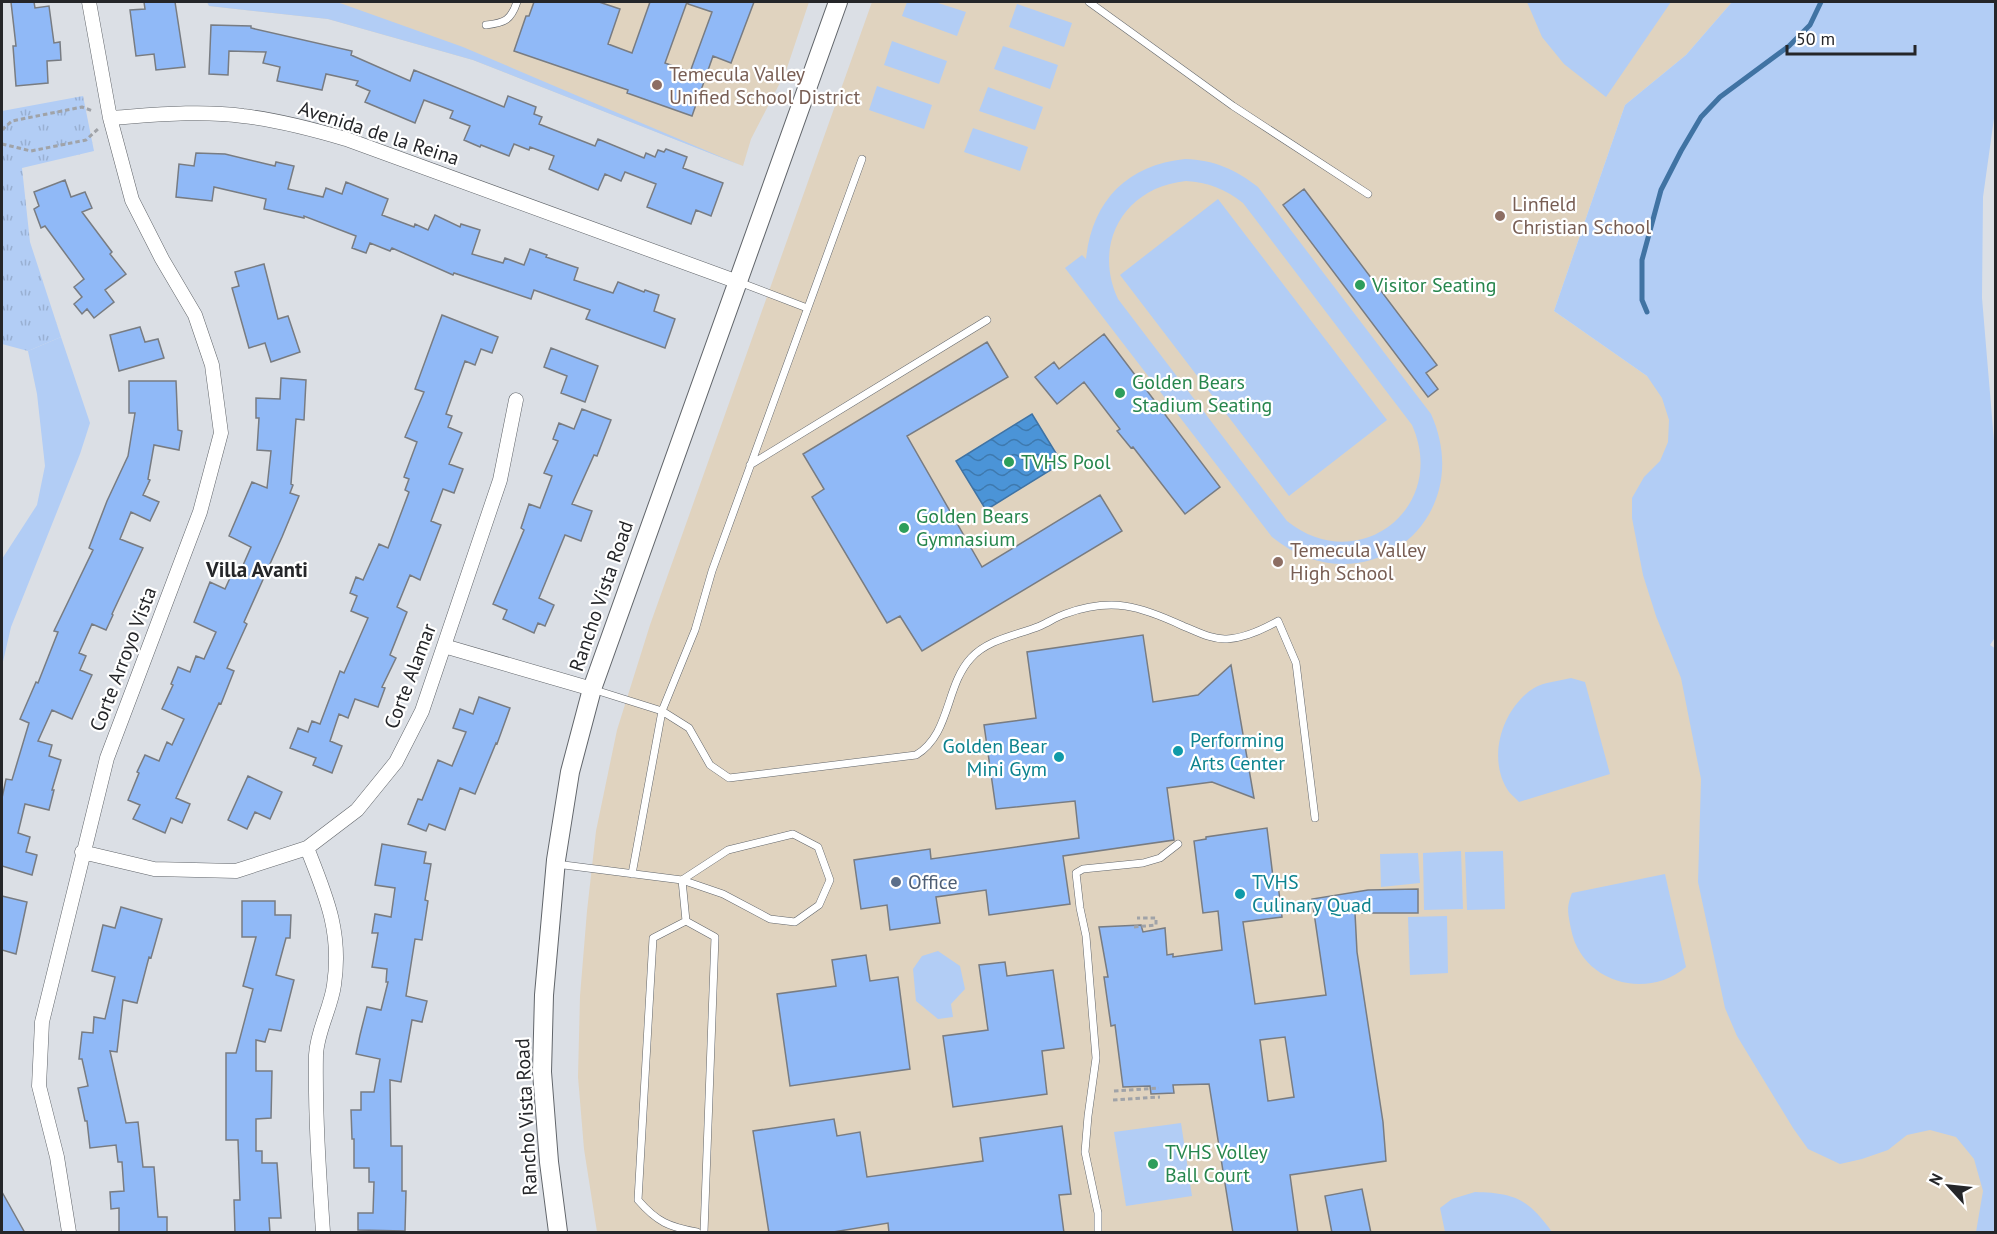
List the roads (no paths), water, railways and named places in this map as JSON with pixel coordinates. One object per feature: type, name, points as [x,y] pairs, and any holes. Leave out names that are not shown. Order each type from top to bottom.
[{"type":"main road","name":"Rancho Vista Road","points":[[558,1233],[549,1162],[542,1072],[544,995],[555,864],[570,772],[592,689],[838,2]]},
{"type":"street","name":"Corte Arroyo Vista","points":[[69,1233],[57,1157],[39,1086],[42,1022],[82,852],[107,758],[200,512],[220,433],[212,365],[195,315],[162,259],[132,200],[110,118],[89,2]]},
{"type":"street","name":"Avenida de la Reina","points":[[110,118],[166,114],[241,116],[300,125],[346,139],[738,282]]},
{"type":"street","name":"Corte Alamar","points":[[82,852],[154,868],[236,871],[307,848],[357,810],[396,762],[422,711],[500,480],[516,400]]},
{"type":"street","points":[[444,646],[592,689]]},
{"type":"street","points":[[307,848],[329,904],[337,943],[334,986],[316,1051],[316,1134],[323,1233]]},
{"type":"lane","points":[[486,25],[503,23],[514,11],[517,2]]},
{"type":"lane","points":[[1089,2],[1233,106],[1368,194]]},
{"type":"lane","points":[[632,874],[662,711],[695,630],[712,571],[862,159]]},
{"type":"lane","points":[[738,282],[807,308]]},
{"type":"lane","points":[[750,465],[987,320]]},
{"type":"lane","points":[[592,689],[662,711],[689,728],[710,765],[729,778],[744,777],[916,755],[924,751],[936,734],[959,675],[972,656],[998,641],[1040,626],[1063,614],[1106,605],[1125,605],[1155,614],[1208,636],[1225,639],[1263,630],[1278,621],[1296,663],[1315,818]]},
{"type":"lane","points":[[555,864],[682,880],[723,894],[770,919],[795,922],[819,905],[830,880],[818,847],[794,834],[728,850],[682,880]]},
{"type":"lane","points":[[1098,1233],[1098,1213],[1085,1152],[1096,1058],[1086,936],[1076,873],[1083,869],[1143,863],[1160,858],[1178,844]]},
{"type":"lane","points":[[682,880],[686,921]]},
{"type":"lane","points":[[686,921],[653,938],[638,1200],[652,1216],[676,1228],[697,1233]]},
{"type":"lane","points":[[686,921],[714,937],[704,1233]]},
{"type":"water","name":"TVHS Pool","points":[[1032,414],[1062,463],[986,510],[956,461]]},
{"type":"waterway","points":[[1647,312],[1642,300],[1642,260],[1661,190],[1681,151],[1701,117],[1720,97],[1789,46],[1810,25],[1821,2]]},
{"type":"place","name":"Temecula Valley Unified School District","points":[[657,85]]},
{"type":"place","name":"Linfield Christian School","points":[[1500,216]]},
{"type":"place","name":"Visitor Seating","points":[[1360,285]]},
{"type":"place","name":"Golden Bears Stadium Seating","points":[[1120,393]]},
{"type":"place","name":"TVHS Pool","points":[[1009,462]]},
{"type":"place","name":"Golden Bears Gymnasium","points":[[904,528]]},
{"type":"place","name":"Temecula Valley High School","points":[[1278,562]]},
{"type":"place","name":"Performing Arts Center","points":[[1178,751]]},
{"type":"place","name":"Golden Bear Mini Gym","points":[[1059,757]]},
{"type":"place","name":"Office","points":[[896,882]]},
{"type":"place","name":"TVHS Culinary Quad","points":[[1240,894]]},
{"type":"place","name":"TVHS Volley Ball Court","points":[[1153,1164]]},
{"type":"district","name":"Villa Avanti","points":[[257,569]]}]
